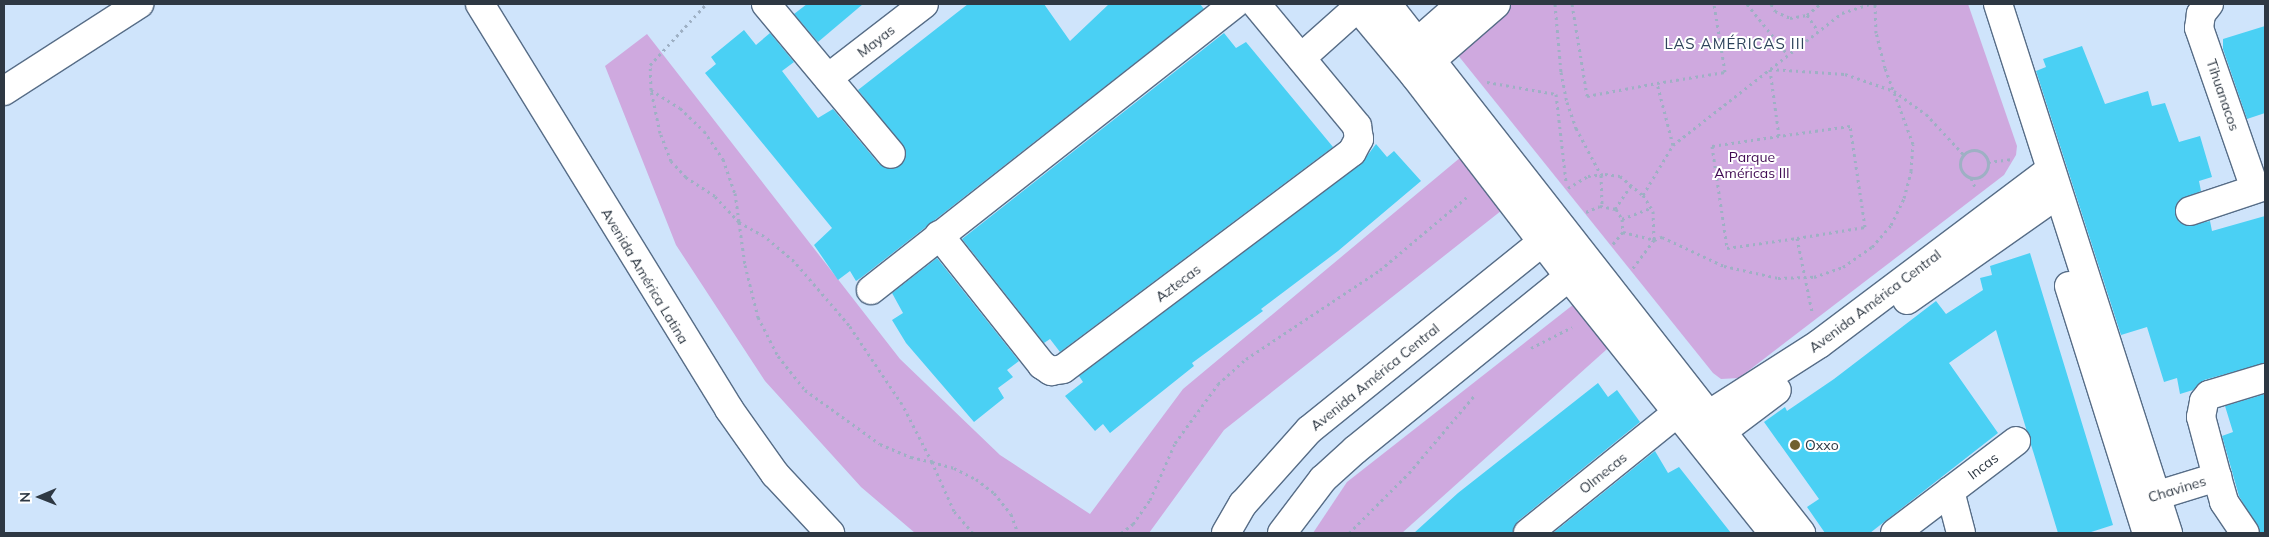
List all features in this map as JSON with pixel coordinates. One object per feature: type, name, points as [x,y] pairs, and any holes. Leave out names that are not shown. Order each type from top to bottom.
[{"type":"street","points":[[4,91],[140,4]]},
{"type":"street","name":"Avenida América Latina","points":[[480,4],[729,409],[775,474],[830,533]]},
{"type":"street","points":[[766,4],[891,154]]},
{"type":"street","name":"Mayas","points":[[828,78],[924,4]]},
{"type":"street","points":[[872,290],[939,235],[1235,4]]},
{"type":"street","name":"Aztecas","points":[[939,235],[1042,365],[1051,371],[1063,370],[1352,152],[1359,139],[1358,126],[1256,4]]},
{"type":"street","points":[[1388,4],[1501,187],[1552,234]]},
{"type":"street","points":[[1422,61],[1461,4]]},
{"type":"street","points":[[1422,61],[1496,4]]},
{"type":"street","name":"Tihuanacos","points":[[2190,211],[2260,187],[2199,28],[2200,14],[2209,4]]},
{"type":"street","points":[[1989,5],[2043,181],[2147,499],[2168,533]]},
{"type":"street","points":[[1301,58],[1356,6],[1422,61],[1578,270],[1700,426],[1773,533]]},
{"type":"street","name":"Avenida América Central","points":[[1700,426],[1819,344],[2043,181]]},
{"type":"street","name":"Avenida América Central","points":[[1700,426],[2043,181]]},
{"type":"street","name":"Avenida América Central","points":[[1226,533],[1243,504],[1309,430],[1552,234]]},
{"type":"street","points":[[1282,533],[1324,479],[1355,450],[1578,270]]},
{"type":"street","name":"Chavines","points":[[2245,533],[2224,502],[2201,417],[2204,401],[2209,395],[2265,378]]},
{"type":"street","points":[[1700,426],[1801,533]]},
{"type":"street","name":"Olmecas","points":[[1528,533],[1700,426]]},
{"type":"street","name":"Incas","points":[[1895,533],[2016,441]]},
{"type":"street","name":"Chavines","points":[[2147,499],[2217,477]]},
{"type":"street","points":[[1950,491],[1961,533]]},
{"type":"street","points":[[2147,499],[2147,533]]},
{"type":"path","points":[[706,4],[650,65],[651,90],[660,133],[671,161],[686,178],[715,196],[739,222],[764,236],[794,261],[849,325],[880,367],[932,462],[954,511],[974,533]]},
{"type":"path","points":[[1555,4],[1561,72],[1567,102],[1576,128],[1601,175],[1602,206]]},
{"type":"path","points":[[1572,4],[1587,96],[1725,72],[1714,4]]},
{"type":"path","points":[[1747,4],[1788,55]]},
{"type":"path","points":[[1770,4],[1783,16],[1807,15],[1820,4]]},
{"type":"path","points":[[1643,195],[1673,145],[1842,13],[1869,4]]},
{"type":"path","points":[[1623,232],[1654,240],[1662,237],[1696,255],[1755,275],[1804,277],[1843,267],[1872,247],[1891,225],[1904,198],[1911,171],[1913,144],[1876,33],[1875,4]]},
{"type":"path","points":[[1807,15],[1818,31]]},
{"type":"path","points":[[1422,61],[1556,94],[1566,190],[1588,176],[1620,176],[1643,195],[1651,208],[1655,225],[1654,240],[1640,262],[1572,326],[1529,349]]},
{"type":"path","points":[[1770,69],[1845,74],[1894,91],[1926,114],[1964,155]]},
{"type":"path","points":[[1770,69],[1779,136]]},
{"type":"path","points":[[1657,83],[1673,145]]},
{"type":"path","points":[[651,90],[680,108],[704,131],[723,159],[735,193],[745,265],[758,317],[778,356],[806,390],[880,444],[954,468],[994,493],[1011,514],[1018,533]]},
{"type":"path","points":[[1850,126],[1865,227],[1796,238],[1727,248],[1712,146],[1850,126]]},
{"type":"path","points":[[1964,155],[1976,150],[1984,154],[1988,162],[2043,181]]},
{"type":"path","points":[[1964,155],[1961,168],[1971,178],[1984,174],[1988,162]]},
{"type":"path","points":[[1121,533],[1133,524],[1150,500],[1175,443],[1195,412],[1232,371],[1380,270],[1466,197],[1490,184],[1501,187]]},
{"type":"path","points":[[1614,209],[1632,184]]},
{"type":"path","points":[[1622,219],[1651,208]]},
{"type":"path","points":[[1796,238],[1819,344]]},
{"type":"path","points":[[1349,533],[1409,473],[1476,393]]},
{"type":"green space","name":"Parque Américas III","points":[[1487,4],[1968,4],[2017,146],[2016,155],[2004,175],[1739,378],[1721,379],[1713,373],[1457,54]]},
{"type":"green space","points":[[647,34],[900,359],[1000,455],[1090,514],[1183,389],[1467,152],[1511,203],[1224,430],[1149,533],[915,533],[861,487],[765,381],[676,245],[605,66]]},
{"type":"green space","points":[[1583,297],[1616,341],[1402,533],[1313,533],[1347,482]]},
{"type":"building","points":[[807,4],[863,4],[818,42],[794,14]]},
{"type":"building","points":[[968,4],[1044,4],[1070,41],[1109,4],[1200,4],[1204,9],[862,277],[856,281],[850,271],[838,280],[814,245],[832,228],[705,73],[716,64],[711,57],[744,30],[756,45],[770,33],[794,62],[782,71],[818,118],[833,109],[879,164],[894,169],[905,160],[906,151],[858,90]]},
{"type":"building","points":[[2265,26],[2265,113],[2247,119],[2223,49],[2223,39]]},
{"type":"building","points":[[1224,33],[1236,48],[1246,42],[1333,147],[1060,352],[1050,339],[1044,343],[962,239]]},
{"type":"building","points":[[2082,46],[2105,104],[2148,91],[2152,106],[2165,103],[2179,142],[2200,136],[2212,177],[2199,181],[2201,191],[2178,201],[2175,215],[2179,222],[2187,226],[2210,221],[2212,231],[2265,216],[2265,363],[2204,380],[2193,390],[2180,394],[2177,378],[2164,382],[2147,327],[2121,335],[2036,71],[2046,67],[2043,59]]},
{"type":"building","points":[[1376,144],[1387,157],[1394,151],[1421,181],[1338,251],[1261,309],[1263,311],[1192,363],[1194,366],[1110,433],[1103,424],[1095,431],[1065,396],[1083,382],[1079,376],[1361,164]]},
{"type":"building","points":[[2030,253],[2113,525],[2088,533],[2058,533],[1996,330],[1949,363],[1998,433],[1870,533],[1825,533],[1807,507],[1819,499],[1764,422],[1785,407],[1787,411],[1834,379],[1936,301],[1946,314],[1983,290],[1980,278],[1992,275],[1990,266]]},
{"type":"building","points":[[937,258],[1019,361],[1007,370],[1013,377],[998,388],[1004,398],[974,422],[906,343],[892,320],[903,313],[892,293]]},
{"type":"building","points":[[1598,383],[1608,397],[1617,390],[1640,422],[1518,521],[1513,533],[1414,533],[1458,493]]},
{"type":"building","points":[[2265,394],[2265,533],[2260,533],[2239,496],[2222,436],[2233,432],[2225,406]]},
{"type":"building","points":[[1655,451],[1668,473],[1679,467],[1731,533],[1553,533]]},
{"type":"place","name":"Oxxo","points":[[1795,445]]},
{"type":"district","name":"LAS AMÉRICAS III","points":[[1735,44]]}]
